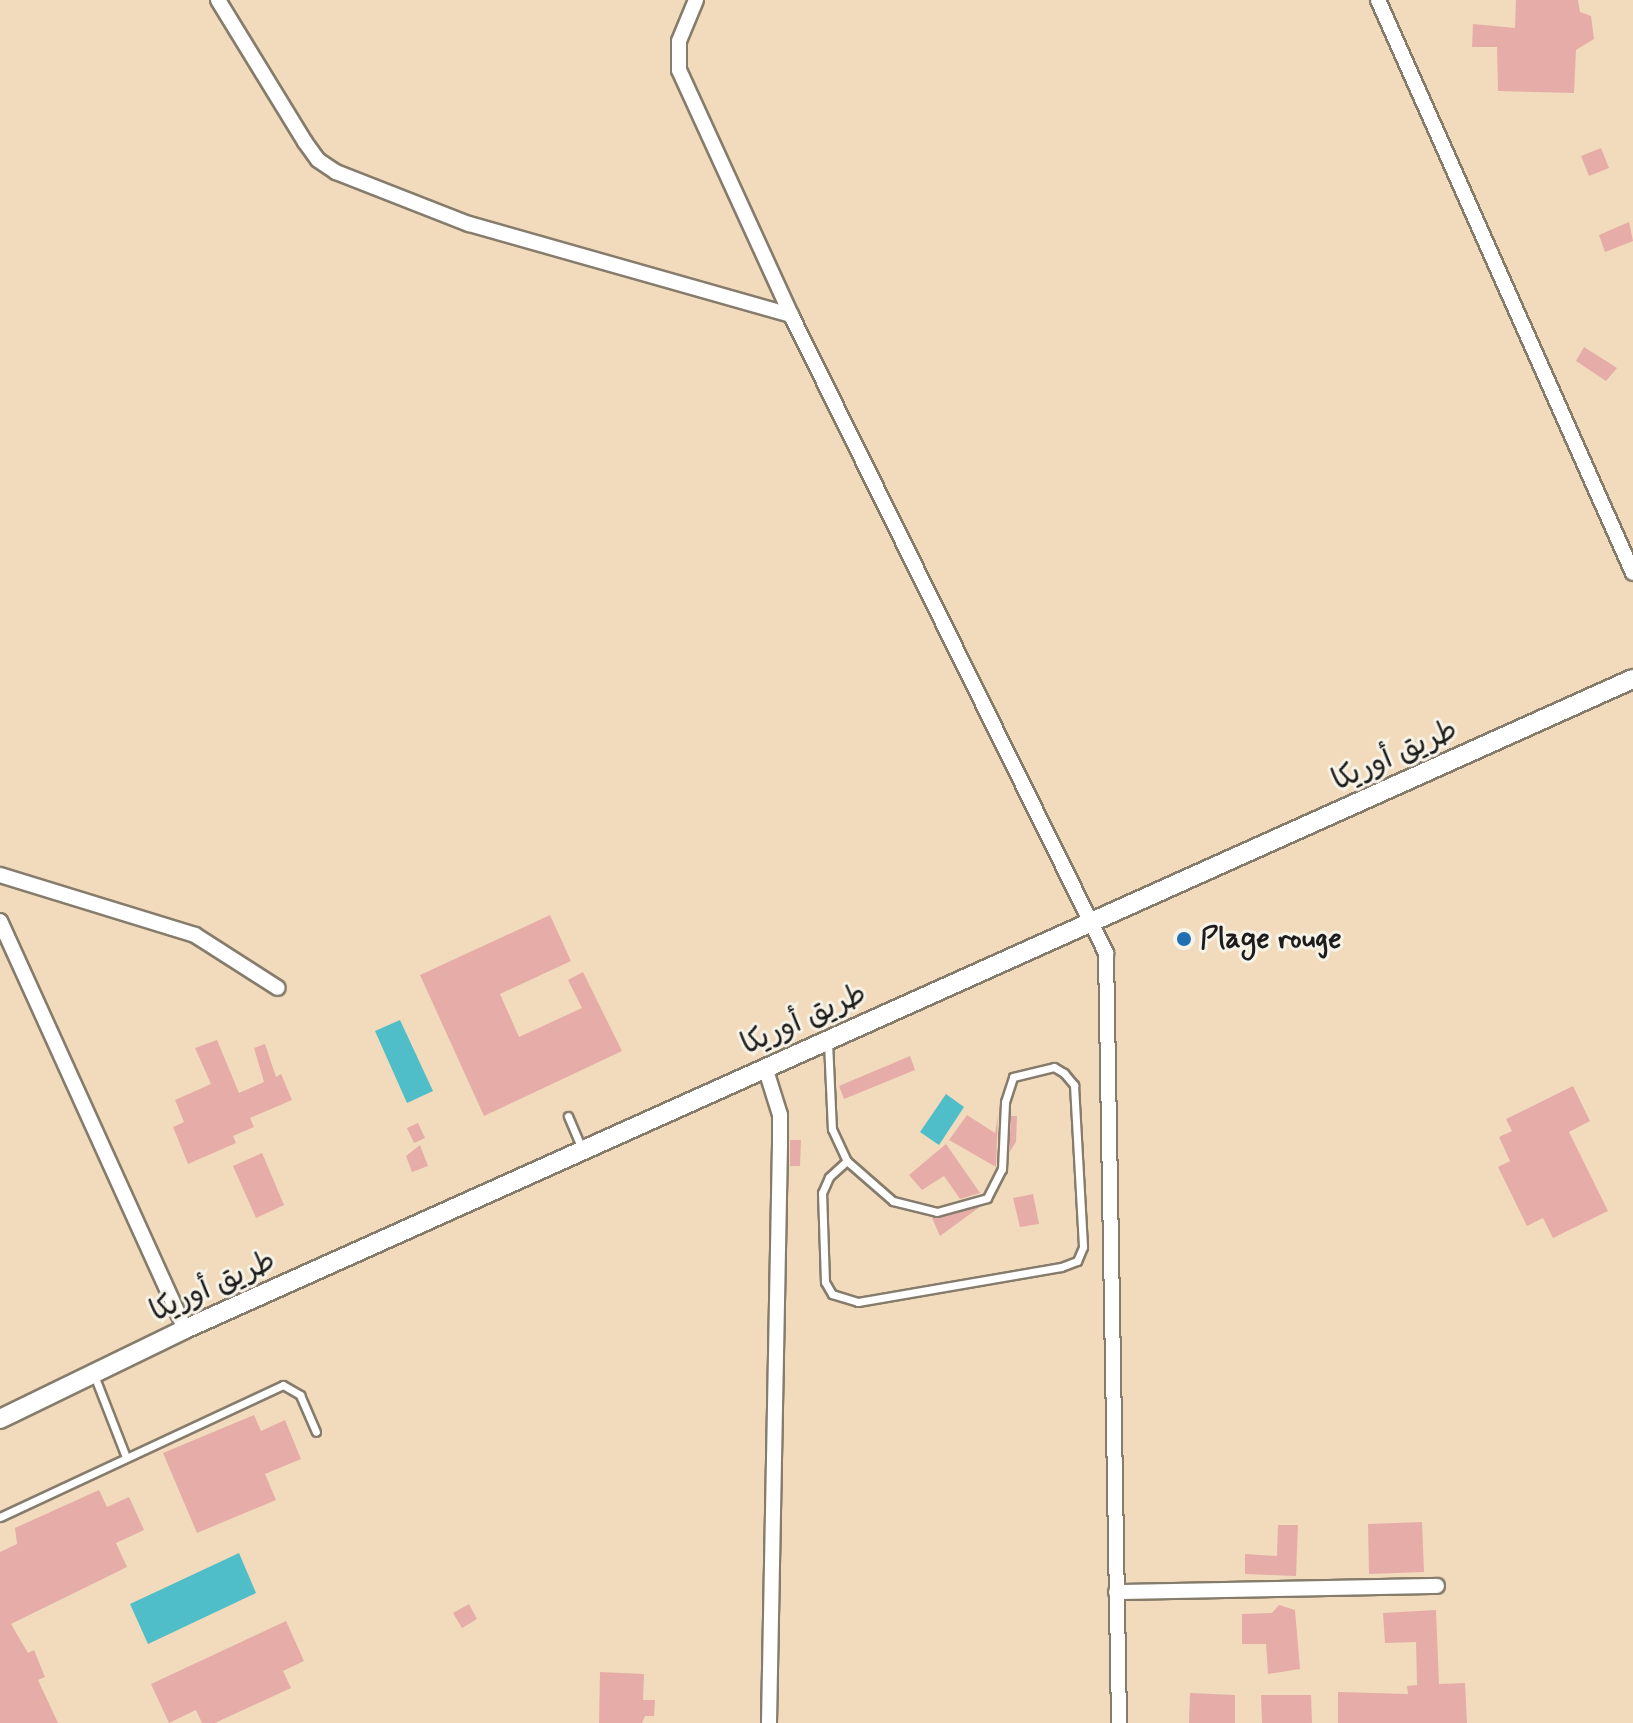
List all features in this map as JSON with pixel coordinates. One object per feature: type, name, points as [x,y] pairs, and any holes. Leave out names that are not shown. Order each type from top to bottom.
[{"type":"street","points":[[696,0],[679,41],[679,70],[791,315],[1106,953],[1119,1723]]},
{"type":"street","points":[[1378,0],[1633,573]]},
{"type":"street","points":[[220,1],[305,142],[318,160],[336,172],[469,224],[791,315]]},
{"type":"street","name":"طريق أوريكا","points":[[0,1419],[185,1329],[1633,681]]},
{"type":"street","points":[[0,875],[195,935],[278,988]]},
{"type":"street","points":[[0,921],[185,1329]]},
{"type":"street","points":[[765,1067],[780,1115],[769,1723]]},
{"type":"street","points":[[1116,1592],[1437,1586]]},
{"type":"lane","points":[[828,1040],[832,1129],[847,1161],[893,1201],[937,1212],[973,1205],[987,1198],[1002,1169],[1005,1102],[1013,1077],[1054,1067],[1074,1085],[1083,1247],[1077,1261],[1061,1267],[858,1302],[832,1294],[825,1282],[822,1193],[829,1177],[847,1161]]},
{"type":"lane","points":[[568,1116],[583,1151]]},
{"type":"lane","points":[[93,1373],[126,1457]]},
{"type":"lane","points":[[0,1517],[283,1385],[300,1395],[316,1432]]},
{"type":"water","points":[[400,1020],[433,1091],[407,1103],[375,1031]]},
{"type":"water","points":[[946,1094],[964,1107],[939,1145],[920,1132]]},
{"type":"water","points":[[239,1553],[256,1593],[148,1644],[130,1604]]},
{"type":"building","points":[[1516,0],[1578,0],[1580,12],[1591,16],[1594,39],[1576,50],[1574,93],[1498,91],[1497,47],[1472,47],[1473,24],[1515,28]]},
{"type":"building","points":[[1601,148],[1609,168],[1589,176],[1581,156]]},
{"type":"building","points":[[1629,222],[1633,241],[1605,252],[1599,235]]},
{"type":"building","points":[[1584,347],[1617,368],[1606,381],[1576,361]]},
{"type":"building","points":[[550,915],[571,961],[500,994],[519,1037],[582,1008],[568,980],[583,972],[622,1051],[484,1116],[420,975]]},
{"type":"building","points":[[217,1040],[239,1093],[264,1082],[254,1048],[265,1044],[276,1077],[281,1074],[292,1100],[250,1118],[254,1127],[233,1136],[236,1143],[188,1164],[173,1127],[184,1122],[175,1100],[211,1084],[195,1048]]},
{"type":"building","points":[[910,1056],[915,1070],[844,1099],[839,1086]]},
{"type":"building","points":[[1573,1086],[1590,1121],[1569,1132],[1608,1211],[1553,1238],[1543,1218],[1527,1226],[1498,1167],[1510,1161],[1499,1137],[1512,1131],[1506,1119]]},
{"type":"building","points":[[967,1115],[995,1133],[998,1115],[996,1167],[949,1140]]},
{"type":"building","points":[[1011,1116],[1017,1116],[1016,1142],[1009,1153]]},
{"type":"building","points":[[418,1123],[425,1138],[414,1143],[407,1128]]},
{"type":"building","points":[[790,1140],[801,1140],[800,1166],[790,1166]]},
{"type":"building","points":[[946,1144],[980,1193],[960,1199],[944,1176],[922,1190],[909,1175]]},
{"type":"building","points":[[420,1145],[428,1166],[412,1172],[406,1156]]},
{"type":"building","points":[[262,1153],[284,1205],[256,1218],[233,1166]]},
{"type":"building","points":[[1033,1194],[1039,1224],[1020,1227],[1013,1198]]},
{"type":"building","points":[[981,1206],[955,1225],[940,1236],[932,1218]]},
{"type":"building","points":[[254,1415],[261,1431],[285,1420],[301,1459],[265,1474],[276,1500],[197,1533],[163,1453]]},
{"type":"building","points":[[99,1490],[107,1507],[129,1497],[144,1530],[116,1543],[127,1567],[11,1624],[28,1653],[34,1650],[45,1677],[38,1680],[58,1723],[0,1723],[0,1552],[17,1544],[15,1528]]},
{"type":"building","points":[[1422,1522],[1424,1572],[1369,1574],[1368,1524]]},
{"type":"building","points":[[1278,1525],[1298,1525],[1296,1576],[1245,1574],[1245,1554],[1277,1556]]},
{"type":"building","points":[[469,1604],[477,1619],[462,1628],[453,1613]]},
{"type":"building","points":[[1279,1605],[1295,1610],[1300,1669],[1268,1674],[1266,1644],[1242,1644],[1242,1614],[1272,1613]]},
{"type":"building","points":[[1436,1610],[1439,1684],[1465,1683],[1467,1723],[1338,1723],[1338,1692],[1408,1694],[1407,1686],[1417,1685],[1416,1642],[1385,1643],[1383,1613]]},
{"type":"building","points":[[286,1621],[304,1661],[283,1671],[291,1688],[215,1723],[202,1723],[196,1710],[169,1723],[151,1684]]},
{"type":"building","points":[[600,1672],[644,1674],[643,1700],[655,1700],[654,1716],[645,1716],[642,1723],[599,1723]]},
{"type":"building","points":[[1190,1693],[1235,1695],[1235,1723],[1189,1723]]},
{"type":"building","points":[[1261,1695],[1311,1695],[1312,1723],[1262,1723]]},
{"type":"place","name":"Plage rouge","points":[[1184,939]]}]
